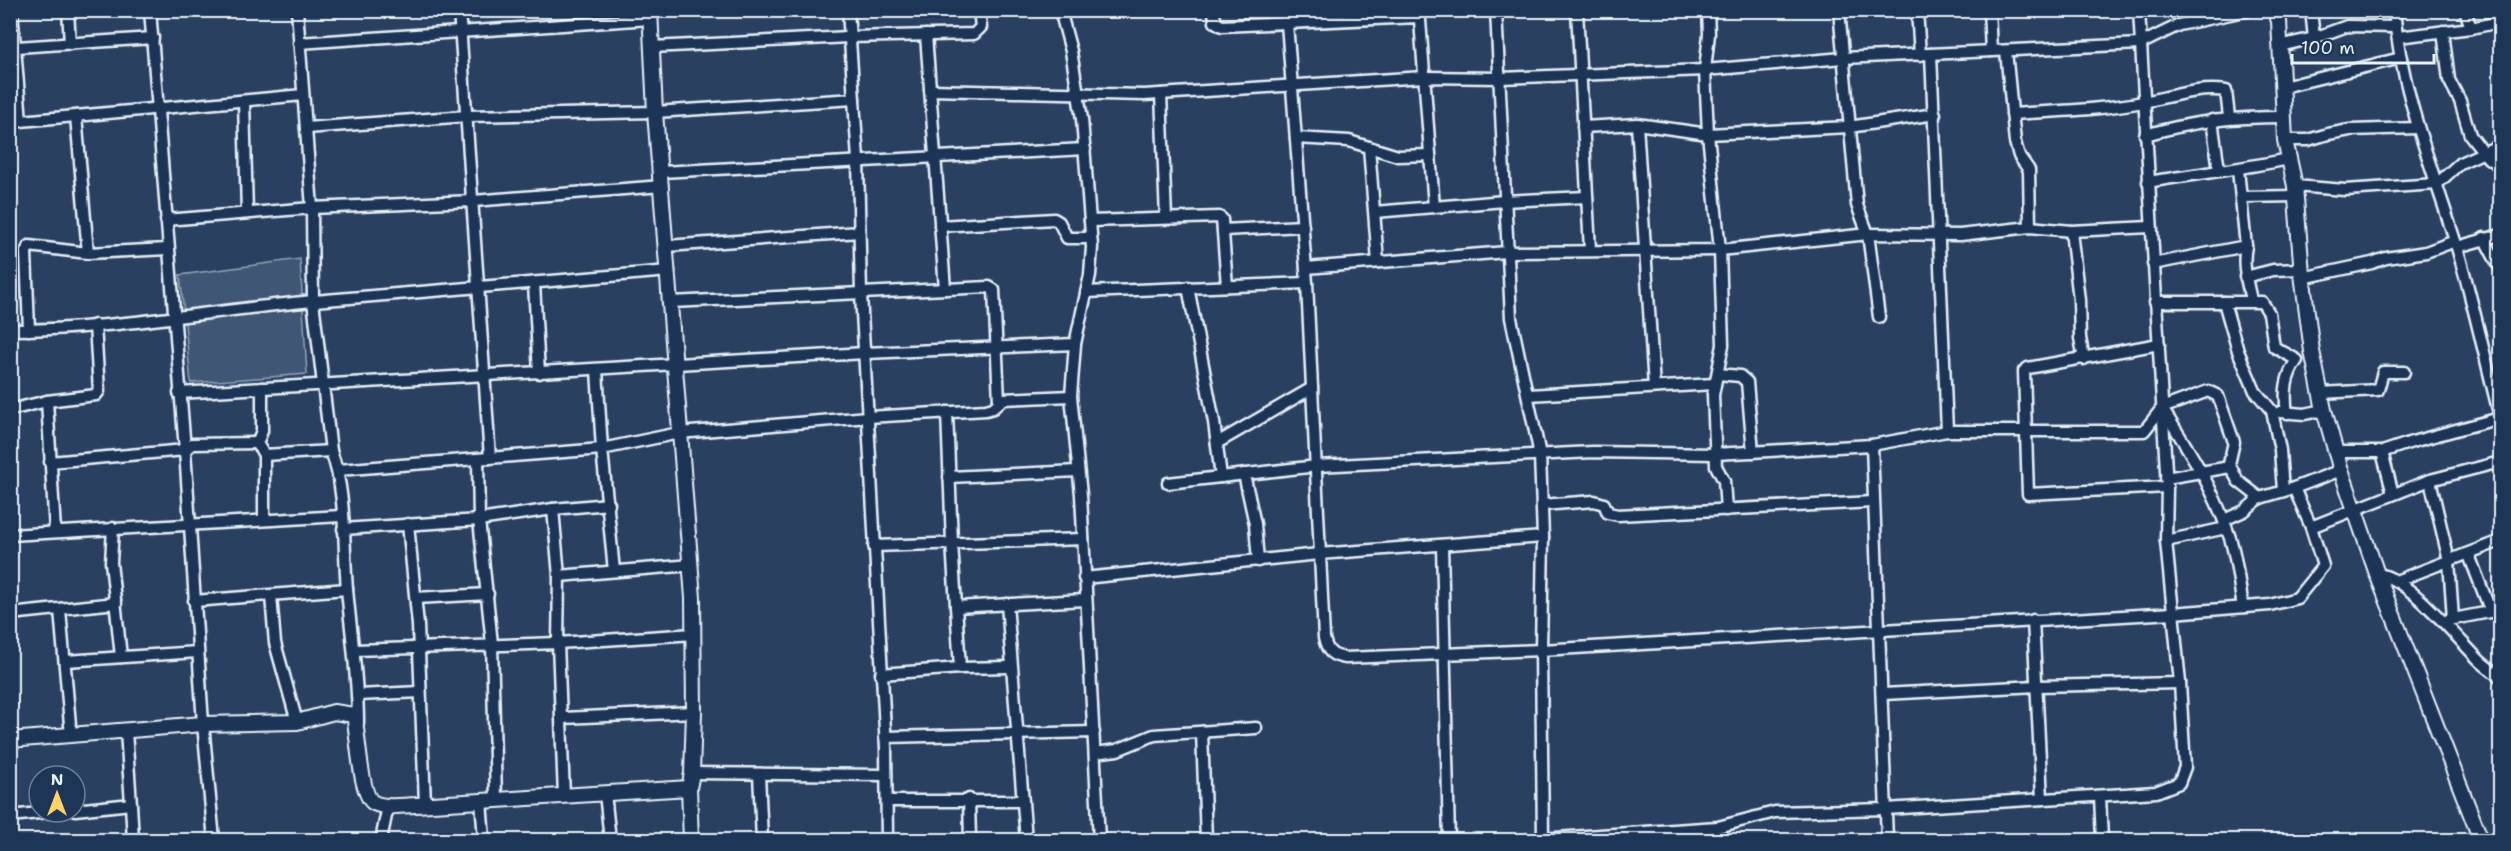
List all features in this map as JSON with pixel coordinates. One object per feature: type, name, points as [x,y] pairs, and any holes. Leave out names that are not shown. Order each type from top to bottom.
[{"type":"street","points":[[12,10],[16,47],[16,122],[303,95]]},
{"type":"street","points":[[68,10],[70,44]]},
{"type":"street","points":[[150,10],[185,450],[197,652],[214,840]]},
{"type":"street","points":[[297,10],[312,208],[313,301],[331,451],[338,470],[347,589],[355,650],[358,732],[364,792],[374,804],[388,806],[688,788]]},
{"type":"street","points":[[459,10],[485,376],[484,459],[479,520],[492,644],[496,798]]},
{"type":"street","points":[[848,10],[858,160],[861,294],[885,736],[887,840]]},
{"type":"street","points":[[652,47],[977,32],[981,27],[979,10]]},
{"type":"street","points":[[1060,10],[1071,51],[1078,92],[1085,148],[1091,238],[1092,260],[1075,344],[1071,396],[1083,539],[1099,840]]},
{"type":"street","points":[[1214,10],[1215,22],[1222,26],[1287,23],[1360,15],[1418,17],[1434,207]]},
{"type":"street","points":[[1286,10],[1307,283],[1324,638],[1327,650],[1336,657],[1541,650],[2173,613],[2270,605],[2297,598],[2323,566],[2311,527],[2289,490],[2272,411],[2255,391],[2238,351],[2224,302]]},
{"type":"street","points":[[1496,10],[1511,318],[1540,455],[1543,537],[1541,650],[1543,840]]},
{"type":"street","points":[[1577,10],[1590,250]]},
{"type":"street","points":[[1708,10],[1709,34],[1705,70],[1708,134],[1720,250],[1723,345],[1716,379],[1715,454],[1716,466],[1724,481],[1725,510]]},
{"type":"street","points":[[1839,10],[1857,205],[1868,234],[1879,317]]},
{"type":"street","points":[[1917,10],[1920,55]]},
{"type":"street","points":[[1989,10],[1991,51]]},
{"type":"street","points":[[1526,840],[1675,835],[1718,827],[1775,812],[1886,809],[2156,792],[2179,783],[2185,767],[2180,683],[2166,541],[2167,483],[2152,264],[2139,10]]},
{"type":"street","points":[[930,90],[1161,94],[1424,77],[1500,78],[1705,70],[1843,58],[2140,44],[2179,25],[2248,10]]},
{"type":"street","points":[[2275,10],[2279,21],[2285,140],[2295,191],[2302,273],[2313,357],[2324,410],[2341,470],[2377,574],[2481,840]]},
{"type":"street","points":[[2311,10],[2314,38]]},
{"type":"street","points":[[2336,452],[2382,452],[2500,417],[2456,244],[2418,128],[2401,58],[2394,10]]},
{"type":"street","points":[[2465,10],[2471,28]]},
{"type":"street","points":[[299,43],[460,32],[650,15],[655,112],[692,565],[694,712],[692,773],[688,788],[691,840]]},
{"type":"street","points":[[2280,46],[2314,38],[2347,26],[2397,32],[2444,31],[2500,22]]},
{"type":"street","points":[[2444,31],[2449,80],[2460,101],[2470,135],[2488,158],[2500,166]]},
{"type":"street","points":[[926,35],[945,289]]},
{"type":"street","points":[[16,47],[153,38]]},
{"type":"street","points":[[2006,51],[2017,151],[2030,170],[2030,227]]},
{"type":"street","points":[[1931,54],[1941,236],[1947,431]]},
{"type":"street","points":[[2283,87],[2401,58]]},
{"type":"street","points":[[2012,114],[2143,102],[2185,92],[2226,91],[2229,117]]},
{"type":"street","points":[[1161,94],[1166,218]]},
{"type":"street","points":[[306,128],[466,116],[655,112],[854,99]]},
{"type":"street","points":[[244,101],[247,213]]},
{"type":"street","points":[[1583,127],[1637,124],[1708,134],[1849,127],[1935,114]]},
{"type":"street","points":[[76,116],[88,253]]},
{"type":"street","points":[[2145,135],[2192,122],[2229,117],[2284,117]]},
{"type":"street","points":[[2212,120],[2219,170]]},
{"type":"street","points":[[1637,124],[1654,387]]},
{"type":"street","points":[[2285,140],[2308,140],[2350,130],[2418,128]]},
{"type":"street","points":[[1296,138],[1341,140],[1398,156],[1429,155]]},
{"type":"street","points":[[2242,197],[2295,191],[2437,184],[2460,163],[2500,145]]},
{"type":"street","points":[[1369,147],[1378,262]]},
{"type":"street","points":[[166,220],[312,208],[473,201],[661,179],[858,160],[1085,148]]},
{"type":"street","points":[[2148,182],[2219,170],[2238,170],[2289,159]]},
{"type":"street","points":[[2238,170],[2246,246],[2245,277],[2251,300]]},
{"type":"street","points":[[1375,212],[1504,201],[1587,197]]},
{"type":"street","points":[[1090,221],[1219,217],[1222,219],[1224,230],[1227,286]]},
{"type":"street","points":[[940,226],[1053,219],[1059,222],[1067,238],[1091,238]]},
{"type":"street","points":[[1224,230],[1303,226]]},
{"type":"street","points":[[1306,268],[1507,252],[1720,250],[1868,234],[1941,236],[2030,227],[2071,231],[2150,227]]},
{"type":"street","points":[[2071,231],[2079,300],[2080,338],[2085,359]]},
{"type":"street","points":[[667,246],[859,232]]},
{"type":"street","points":[[2245,277],[2273,270],[2302,273],[2372,263],[2386,258],[2426,252],[2500,235]]},
{"type":"street","points":[[2484,238],[2500,268]]},
{"type":"street","points":[[29,330],[26,252],[29,246],[88,253],[168,249]]},
{"type":"street","points":[[2152,264],[2246,246]]},
{"type":"street","points":[[10,330],[95,326],[173,319],[313,301],[479,289],[669,271]]},
{"type":"street","points":[[1086,291],[1307,283]]},
{"type":"street","points":[[534,284],[539,373]]},
{"type":"street","points":[[671,302],[989,287],[994,290],[999,402]]},
{"type":"street","points":[[1188,287],[1217,443],[1221,477]]},
{"type":"street","points":[[2155,302],[2251,300],[2262,302],[2271,322],[2274,347],[2297,360],[2313,357]]},
{"type":"street","points":[[10,410],[47,401],[96,395],[99,391],[95,326]]},
{"type":"street","points":[[179,393],[865,353],[1075,344]]},
{"type":"street","points":[[2159,344],[2024,370],[2028,494],[2167,483],[2202,472],[2230,467]]},
{"type":"street","points":[[2287,413],[2284,392],[2291,368],[2297,360]]},
{"type":"street","points":[[597,370],[614,571]]},
{"type":"street","points":[[2320,393],[2378,390],[2383,372],[2404,372]]},
{"type":"street","points":[[1529,395],[1654,387],[1740,376],[1747,382],[1754,452]]},
{"type":"street","points":[[257,443],[262,431],[261,388]]},
{"type":"street","points":[[1217,443],[1312,388]]},
{"type":"street","points":[[1168,483],[1317,466],[1593,452],[1715,454],[1872,446],[1947,431],[2144,431],[2162,408],[2208,391],[2215,393],[2234,442],[2229,461],[2230,467],[2238,481],[2260,498]]},
{"type":"street","points":[[338,470],[602,449],[680,433],[868,417],[990,410],[1003,399],[1071,396]]},
{"type":"street","points":[[47,401],[55,531]]},
{"type":"street","points":[[2162,408],[2202,472],[2225,524],[2231,540],[2243,607]]},
{"type":"street","points":[[2272,411],[2305,414],[2324,410]]},
{"type":"street","points":[[947,412],[960,668]]},
{"type":"street","points":[[50,462],[185,450],[192,444],[257,443]]},
{"type":"street","points":[[257,443],[264,455],[264,519]]},
{"type":"street","points":[[1872,446],[1887,840]]},
{"type":"street","points":[[264,455],[331,451]]},
{"type":"street","points":[[2382,452],[2393,494]]},
{"type":"street","points":[[2311,527],[2430,480],[2500,462]]},
{"type":"street","points":[[2166,541],[2225,524],[2260,498],[2289,490],[2341,470]]},
{"type":"street","points":[[949,477],[1078,471]]},
{"type":"street","points":[[1244,474],[1255,524],[1258,561]]},
{"type":"street","points":[[2430,480],[2449,561],[2447,620]]},
{"type":"street","points":[[1542,505],[1594,501],[1604,504],[1611,515],[1873,502]]},
{"type":"street","points":[[343,529],[479,520],[609,504]]},
{"type":"street","points":[[554,509],[559,576],[558,643],[563,718],[564,796]]},
{"type":"street","points":[[10,535],[341,516]]},
{"type":"street","points":[[408,524],[416,598],[425,804]]},
{"type":"street","points":[[113,528],[111,562],[121,657]]},
{"type":"street","points":[[1084,578],[1319,554],[1543,537]]},
{"type":"street","points":[[874,546],[1083,539]]},
{"type":"street","points":[[2396,581],[2469,555],[2500,541]]},
{"type":"street","points":[[1442,545],[1449,840]]},
{"type":"street","points":[[2447,620],[2496,611],[2469,555]]},
{"type":"street","points":[[559,576],[692,565]]},
{"type":"street","points":[[2377,574],[2386,575],[2396,581],[2447,620],[2481,662],[2500,677]]},
{"type":"street","points":[[194,600],[347,589]]},
{"type":"street","points":[[416,598],[488,594]]},
{"type":"street","points":[[271,596],[275,643],[297,722]]},
{"type":"street","points":[[956,607],[1086,600]]},
{"type":"street","points":[[10,614],[116,603]]},
{"type":"street","points":[[1007,604],[1026,840]]},
{"type":"street","points":[[60,610],[71,736]]},
{"type":"street","points":[[2033,620],[2042,799]]},
{"type":"street","points":[[355,650],[558,643],[694,633]]},
{"type":"street","points":[[66,661],[197,652]]},
{"type":"street","points":[[881,674],[1011,667]]},
{"type":"street","points":[[1883,694],[2037,686],[2180,683]]},
{"type":"street","points":[[358,695],[420,692]]},
{"type":"street","points":[[10,740],[203,724],[297,722],[334,712],[354,715],[358,732]]},
{"type":"street","points":[[563,718],[694,712]]},
{"type":"street","points":[[1095,753],[1117,750],[1154,735],[1256,728]]},
{"type":"street","points":[[126,731],[133,840]]},
{"type":"street","points":[[885,736],[1094,732]]},
{"type":"street","points":[[1202,732],[1206,840]]},
{"type":"street","points":[[692,773],[886,775]]},
{"type":"street","points":[[759,774],[762,840]]},
{"type":"street","points":[[605,793],[610,840]]},
{"type":"street","points":[[2100,796],[2102,840]]},
{"type":"street","points":[[887,801],[969,799],[1023,801]]},
{"type":"street","points":[[969,799],[970,840]]},
{"type":"street","points":[[481,800],[484,840]]},
{"type":"street","points":[[87,809],[131,804]]},
{"type":"street","points":[[381,840],[388,806]]},
{"type":"street","points":[[10,816],[27,814]]},
{"type":"shaded area","points":[[300,259],[307,374],[191,383],[180,275]]}]
